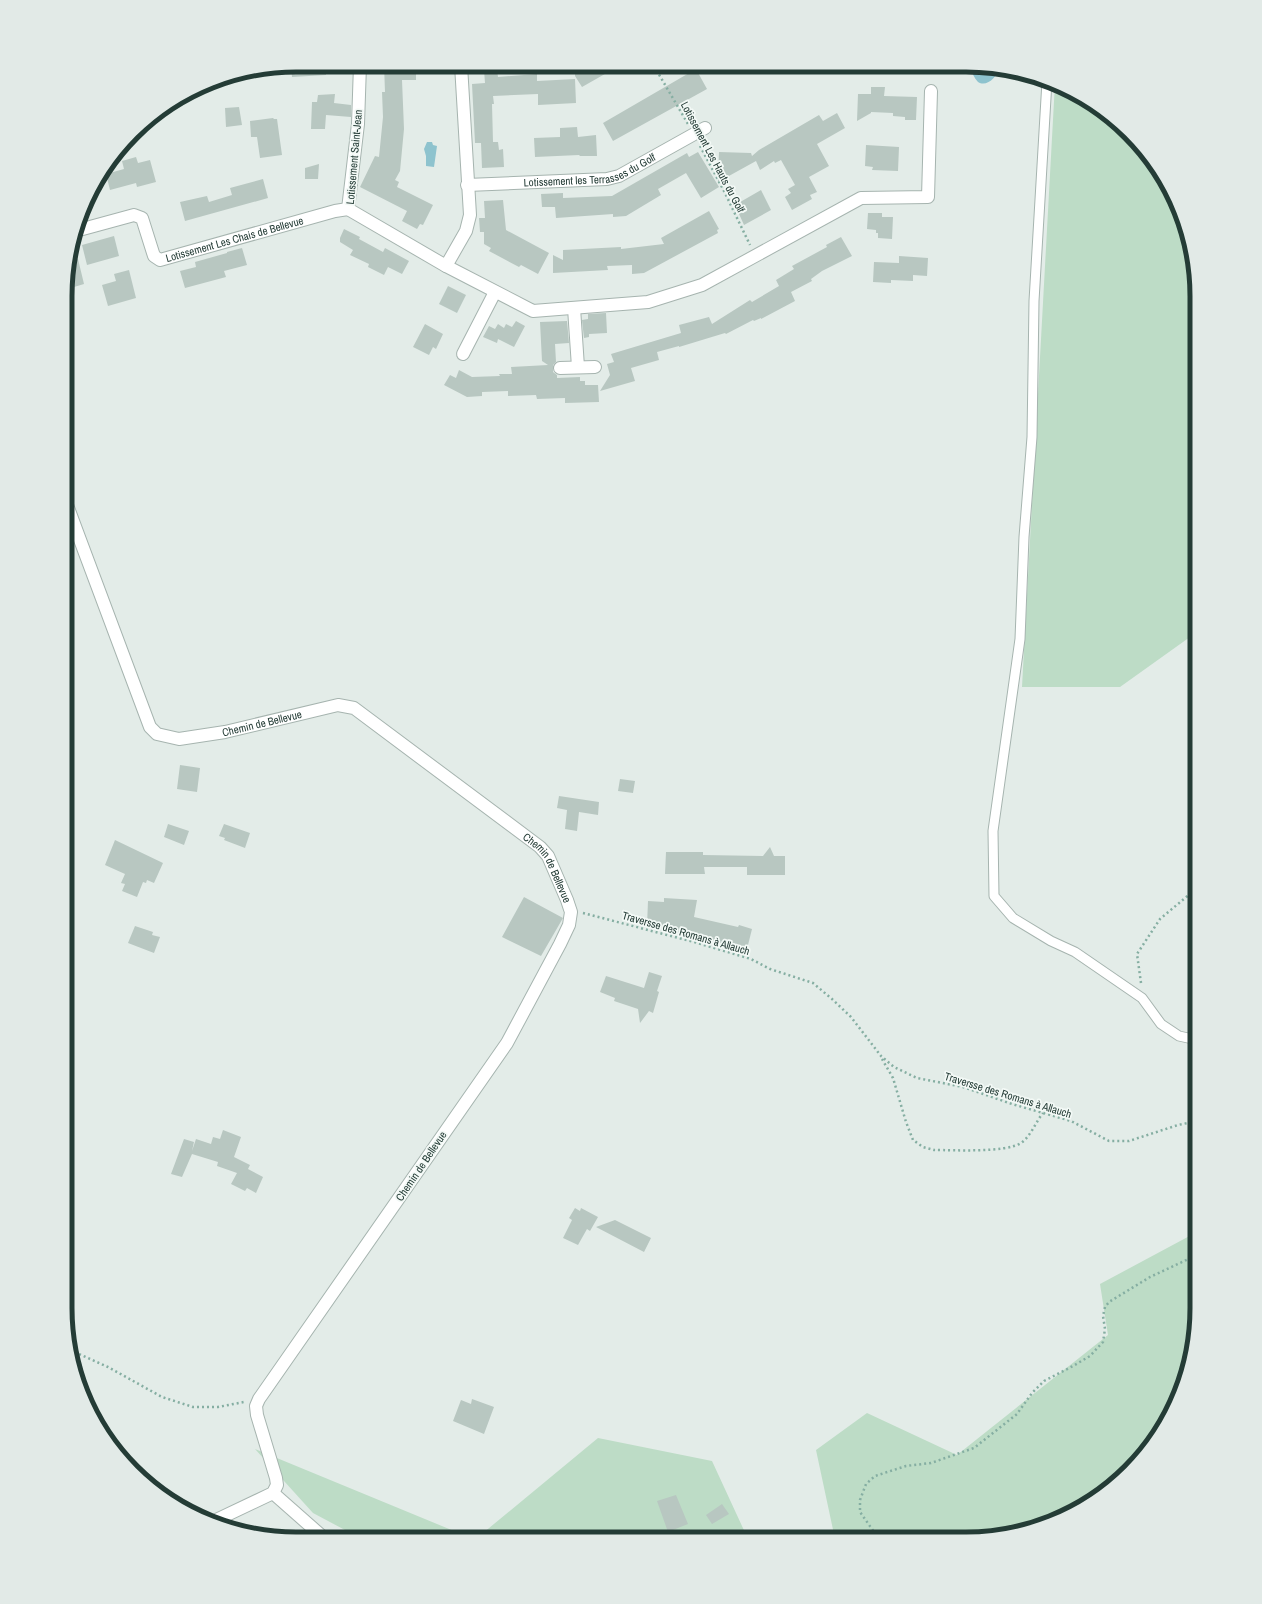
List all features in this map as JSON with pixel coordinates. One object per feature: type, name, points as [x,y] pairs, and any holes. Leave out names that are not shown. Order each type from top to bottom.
[{"type":"street","name":"Lotissement Saint-Jean","points":[[360,72],[358,124],[348,208],[446,266]]},
{"type":"street","points":[[462,72],[467,185],[470,215],[466,231],[446,266],[532,311],[648,302],[702,285],[860,198],[928,196],[931,91]]},
{"type":"street","name":"Lotissement les Terrasses du Golf","points":[[467,185],[607,179],[619,176],[705,128]]},
{"type":"street","name":"Lotissement Les Chais de Bellevue","points":[[83,229],[134,215],[142,218],[154,256],[160,260],[348,208]]},
{"type":"street","points":[[464,354],[495,292]]},
{"type":"street","points":[[574,308],[578,367]]},
{"type":"street","points":[[560,368],[595,367]]},
{"type":"street","name":"Chemin de Bellevue","points":[[72,521],[150,727],[157,734],[179,739],[225,732],[338,705],[354,708],[540,847],[548,856],[571,912],[569,925],[560,944],[507,1043],[256,1406]]},
{"type":"street","points":[[220,1518],[273,1493],[277,1485],[257,1415],[256,1406]]},
{"type":"street","points":[[273,1493],[317,1532]]},
{"type":"lane","points":[[1047,87],[1034,301],[1032,437],[1024,537],[1020,639],[993,831],[994,896],[1013,918],[1051,941],[1075,952],[1142,998],[1161,1024],[1179,1036],[1190,1038]]},
{"type":"path","name":"Lotissement Les Hauts du Golf","points":[[657,72],[725,193],[755,256]]},
{"type":"path","points":[[1142,998],[1137,954],[1160,918],[1190,894]]},
{"type":"path","name":"Traversse des Romans à Allauch","points":[[571,912],[581,912],[701,944],[751,959],[770,969],[813,983],[851,1017],[881,1056],[894,1067],[917,1078],[963,1088],[1071,1121],[1109,1141],[1129,1141],[1190,1122]]},
{"type":"path","points":[[881,1056],[893,1078],[913,1140],[923,1147],[934,1150],[1006,1149],[1020,1144],[1029,1135],[1043,1113]]},
{"type":"path","points":[[875,1532],[860,1512],[860,1500],[866,1484],[875,1476],[906,1466],[931,1463],[974,1448],[1018,1414],[1032,1393],[1044,1381],[1090,1356],[1102,1342],[1105,1329],[1103,1316],[1108,1302],[1150,1277],[1190,1258]]},
{"type":"path","points":[[76,1353],[108,1367],[162,1397],[193,1407],[218,1407],[243,1401],[256,1406]]},
{"type":"green space","points":[[1055,90],[1078,102],[1103,118],[1125,137],[1144,159],[1160,184],[1173,210],[1186,252],[1190,281],[1190,637],[1120,687],[1022,687]]},
{"type":"green space","points":[[1190,1236],[1190,1323],[1186,1352],[1178,1380],[1167,1407],[1144,1445],[1125,1467],[1103,1486],[1065,1509],[1038,1520],[1010,1528],[981,1532],[834,1532],[816,1450],[867,1413],[957,1455],[1108,1335],[1100,1284]]},
{"type":"green space","points":[[598,1438],[712,1461],[745,1532],[484,1532]]},
{"type":"green space","points":[[255,1449],[456,1532],[349,1532],[313,1513]]},
{"type":"water","points":[[972,72],[997,74],[985,83],[978,82]]},
{"type":"water","points":[[427,142],[432,142],[433,145],[437,146],[434,167],[426,166],[424,149]]},
{"type":"building","points":[[292,72],[326,72],[326,75],[292,77]]},
{"type":"building","points":[[384,72],[416,72],[416,80],[402,80],[404,129],[400,171],[395,180],[399,182],[397,187],[433,205],[423,225],[420,224],[417,229],[402,221],[407,211],[360,187],[375,156],[379,157],[383,117],[382,92],[385,92]]},
{"type":"building","points":[[484,72],[497,72],[498,77],[537,74],[537,81],[575,79],[576,103],[538,105],[538,94],[493,96],[493,142],[498,142],[499,150],[503,149],[504,167],[482,168],[481,143],[475,143],[472,84],[485,83]]},
{"type":"building","points":[[575,72],[608,72],[582,87],[575,76]]},
{"type":"building","points":[[691,72],[698,72],[707,89],[613,141],[603,123]]},
{"type":"building","points":[[871,87],[885,87],[884,96],[917,97],[916,120],[905,120],[905,117],[893,116],[893,113],[871,112],[857,121],[858,94],[871,94]]},
{"type":"building","points":[[335,94],[334,103],[351,105],[351,117],[326,115],[325,129],[311,129],[312,102],[317,102],[318,95]]},
{"type":"building","points":[[239,107],[242,125],[226,127],[225,108]]},
{"type":"building","points":[[837,113],[845,128],[817,144],[829,166],[809,177],[817,192],[810,195],[812,199],[792,210],[785,197],[791,193],[788,189],[795,185],[781,160],[775,163],[774,161],[760,170],[756,161],[718,182],[719,152],[751,153],[752,156],[759,150],[819,115],[823,121]]},
{"type":"building","points":[[273,118],[277,119],[282,155],[260,158],[257,137],[251,137],[250,121]]},
{"type":"building","points":[[577,127],[578,137],[596,135],[597,156],[579,155],[535,157],[534,138],[560,137],[560,128]]},
{"type":"building","points":[[866,145],[899,147],[898,171],[872,170],[873,167],[865,166]]},
{"type":"building","points":[[698,152],[719,187],[701,198],[686,173],[658,189],[661,195],[626,216],[613,217],[613,214],[556,218],[555,207],[542,207],[541,194],[563,193],[563,198],[612,196],[687,153],[689,157]]},
{"type":"building","points":[[136,157],[138,163],[150,160],[156,182],[137,187],[136,183],[110,190],[107,176],[109,173],[124,169],[122,161]]},
{"type":"building","points":[[319,164],[318,179],[305,179],[305,168]]},
{"type":"building","points":[[263,179],[268,198],[185,221],[180,202],[207,196],[209,202],[232,195],[230,188]]},
{"type":"building","points":[[761,190],[771,210],[744,225],[735,205]]},
{"type":"building","points":[[503,200],[506,230],[549,253],[538,274],[521,265],[519,267],[489,251],[491,248],[484,244],[484,232],[480,232],[479,218],[485,218],[484,201]]},
{"type":"building","points":[[709,211],[719,229],[717,230],[718,233],[644,273],[632,274],[632,265],[607,266],[608,270],[553,273],[553,255],[563,260],[563,250],[621,247],[621,249],[664,244],[661,238]]},
{"type":"building","points":[[868,213],[882,213],[882,217],[893,217],[892,239],[878,238],[878,233],[876,233],[876,230],[867,229]]},
{"type":"building","points":[[344,229],[360,237],[359,239],[383,252],[385,248],[409,261],[402,274],[388,267],[384,275],[368,267],[369,264],[350,255],[353,250],[340,242]]},
{"type":"building","points":[[114,236],[119,256],[87,265],[82,245]]},
{"type":"building","points":[[841,237],[852,256],[822,271],[811,279],[812,281],[791,292],[795,301],[761,319],[753,320],[726,334],[725,333],[657,352],[659,360],[631,368],[635,381],[600,391],[610,375],[607,364],[614,362],[611,354],[681,333],[679,325],[709,317],[712,324],[750,300],[752,302],[779,286],[776,280],[794,269],[792,266],[827,247],[826,245]]},
{"type":"building","points":[[242,248],[247,265],[224,271],[226,277],[185,288],[180,271],[196,267],[195,262]]},
{"type":"building","points":[[899,256],[928,258],[927,276],[913,275],[913,281],[891,280],[891,283],[873,282],[874,262],[899,263]]},
{"type":"building","points":[[78,259],[84,284],[74,287],[72,281],[75,260]]},
{"type":"building","points":[[129,270],[136,298],[108,306],[102,285],[116,281],[114,274]]},
{"type":"building","points":[[448,286],[466,295],[457,313],[439,304]]},
{"type":"building","points":[[606,313],[607,333],[589,334],[589,337],[584,338],[582,320],[588,319],[588,314]]},
{"type":"building","points":[[516,321],[525,326],[514,347],[498,339],[497,343],[483,337],[489,326],[495,329],[498,324],[504,328],[506,324],[512,327]]},
{"type":"building","points":[[567,321],[569,343],[555,344],[556,362],[553,365],[553,372],[557,375],[557,378],[580,377],[580,381],[585,381],[585,385],[598,385],[599,402],[565,403],[565,398],[537,399],[536,395],[508,396],[508,391],[482,392],[482,396],[467,397],[444,385],[450,375],[456,378],[459,370],[472,377],[500,376],[499,374],[512,374],[511,367],[548,365],[542,361],[540,322]]},
{"type":"building","points":[[425,324],[443,334],[436,349],[433,347],[429,355],[413,347]]},
{"type":"building","points":[[180,765],[200,768],[197,792],[177,789]]},
{"type":"building","points":[[620,779],[635,781],[633,793],[618,791]]},
{"type":"building","points":[[559,796],[599,802],[598,815],[579,812],[577,831],[565,829],[567,810],[557,808]]},
{"type":"building","points":[[168,824],[189,831],[184,845],[164,837]]},
{"type":"building","points":[[224,824],[250,833],[245,848],[224,840],[225,838],[219,836]]},
{"type":"building","points":[[115,840],[163,863],[154,883],[147,880],[146,883],[143,882],[137,897],[122,891],[125,884],[121,883],[125,874],[105,865]]},
{"type":"building","points":[[770,847],[774,856],[785,856],[785,875],[747,875],[747,867],[704,867],[705,874],[665,874],[666,852],[703,852],[703,855],[763,856]]},
{"type":"building","points":[[524,897],[563,918],[541,956],[502,937]]},
{"type":"building","points":[[664,898],[697,900],[694,917],[738,927],[739,925],[752,929],[747,949],[647,926],[648,901],[664,902]]},
{"type":"building","points":[[135,926],[153,932],[152,935],[160,937],[154,953],[128,943]]},
{"type":"building","points":[[649,972],[662,976],[657,991],[659,992],[653,1013],[649,1011],[640,1023],[638,1009],[614,1001],[615,998],[600,992],[606,976],[644,988]]},
{"type":"building","points":[[223,1130],[241,1137],[234,1157],[250,1165],[248,1169],[263,1177],[256,1193],[247,1188],[245,1191],[231,1184],[237,1173],[217,1166],[218,1162],[192,1154],[182,1177],[171,1174],[184,1139],[194,1142],[192,1151],[196,1139],[211,1144],[213,1137],[220,1139]]},
{"type":"building","points":[[575,1208],[580,1211],[581,1208],[598,1217],[590,1231],[587,1229],[578,1245],[563,1238],[572,1220],[569,1218]]},
{"type":"building","points":[[615,1220],[651,1238],[644,1252],[596,1227]]},
{"type":"building","points":[[472,1399],[494,1407],[484,1434],[453,1421],[461,1400],[471,1404]]},
{"type":"building","points":[[676,1495],[688,1524],[668,1532],[657,1501]]},
{"type":"building","points":[[722,1504],[729,1514],[712,1524],[706,1515]]}]
